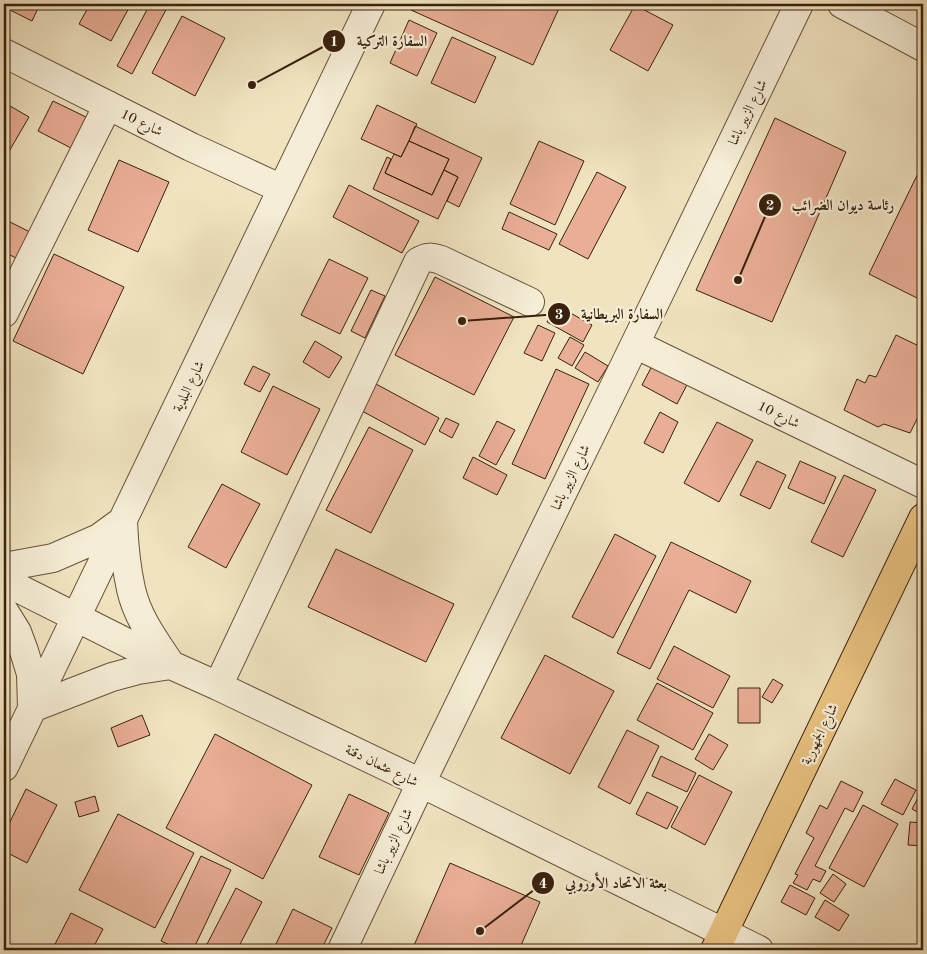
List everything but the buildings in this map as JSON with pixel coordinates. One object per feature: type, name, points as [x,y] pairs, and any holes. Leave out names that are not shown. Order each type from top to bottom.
[{"type":"main road","name":"شارع الجمهورية","points":[[719,942],[923,518]]},
{"type":"street","name":"شارع البلدية","points":[[4,767],[371,4]]},
{"type":"street","name":"شارع الزبير باشا","points":[[342,950],[421,783],[799,4]]},
{"type":"street","points":[[842,4],[923,47]]},
{"type":"street","name":"شارع 10","points":[[4,54],[192,147],[282,189]]},
{"type":"street","points":[[4,313],[108,105]]},
{"type":"street","points":[[218,686],[418,262],[424,258],[431,257],[441,260],[530,302]]},
{"type":"street","name":"شارع 10","points":[[635,344],[923,484]]},
{"type":"street","points":[[4,567],[53,558],[99,538],[123,521]]},
{"type":"street","points":[[4,611],[16,632],[29,666],[32,708],[112,677],[138,670],[171,665],[148,630],[131,590],[123,521]]},
{"type":"street","name":"شارع عثمان دقنة","points":[[4,581],[171,665],[421,783],[719,942],[759,950]]},
{"type":"place","name":"السفارة التركية","points":[[252,85]]},
{"type":"place","name":"رئاسة ديوان الضرائب","points":[[738,280]]},
{"type":"place","name":"السفارة البريطانية","points":[[462,321]]},
{"type":"place","name":"بعثة الاتحاد الأوروبي","points":[[480,931]]}]
